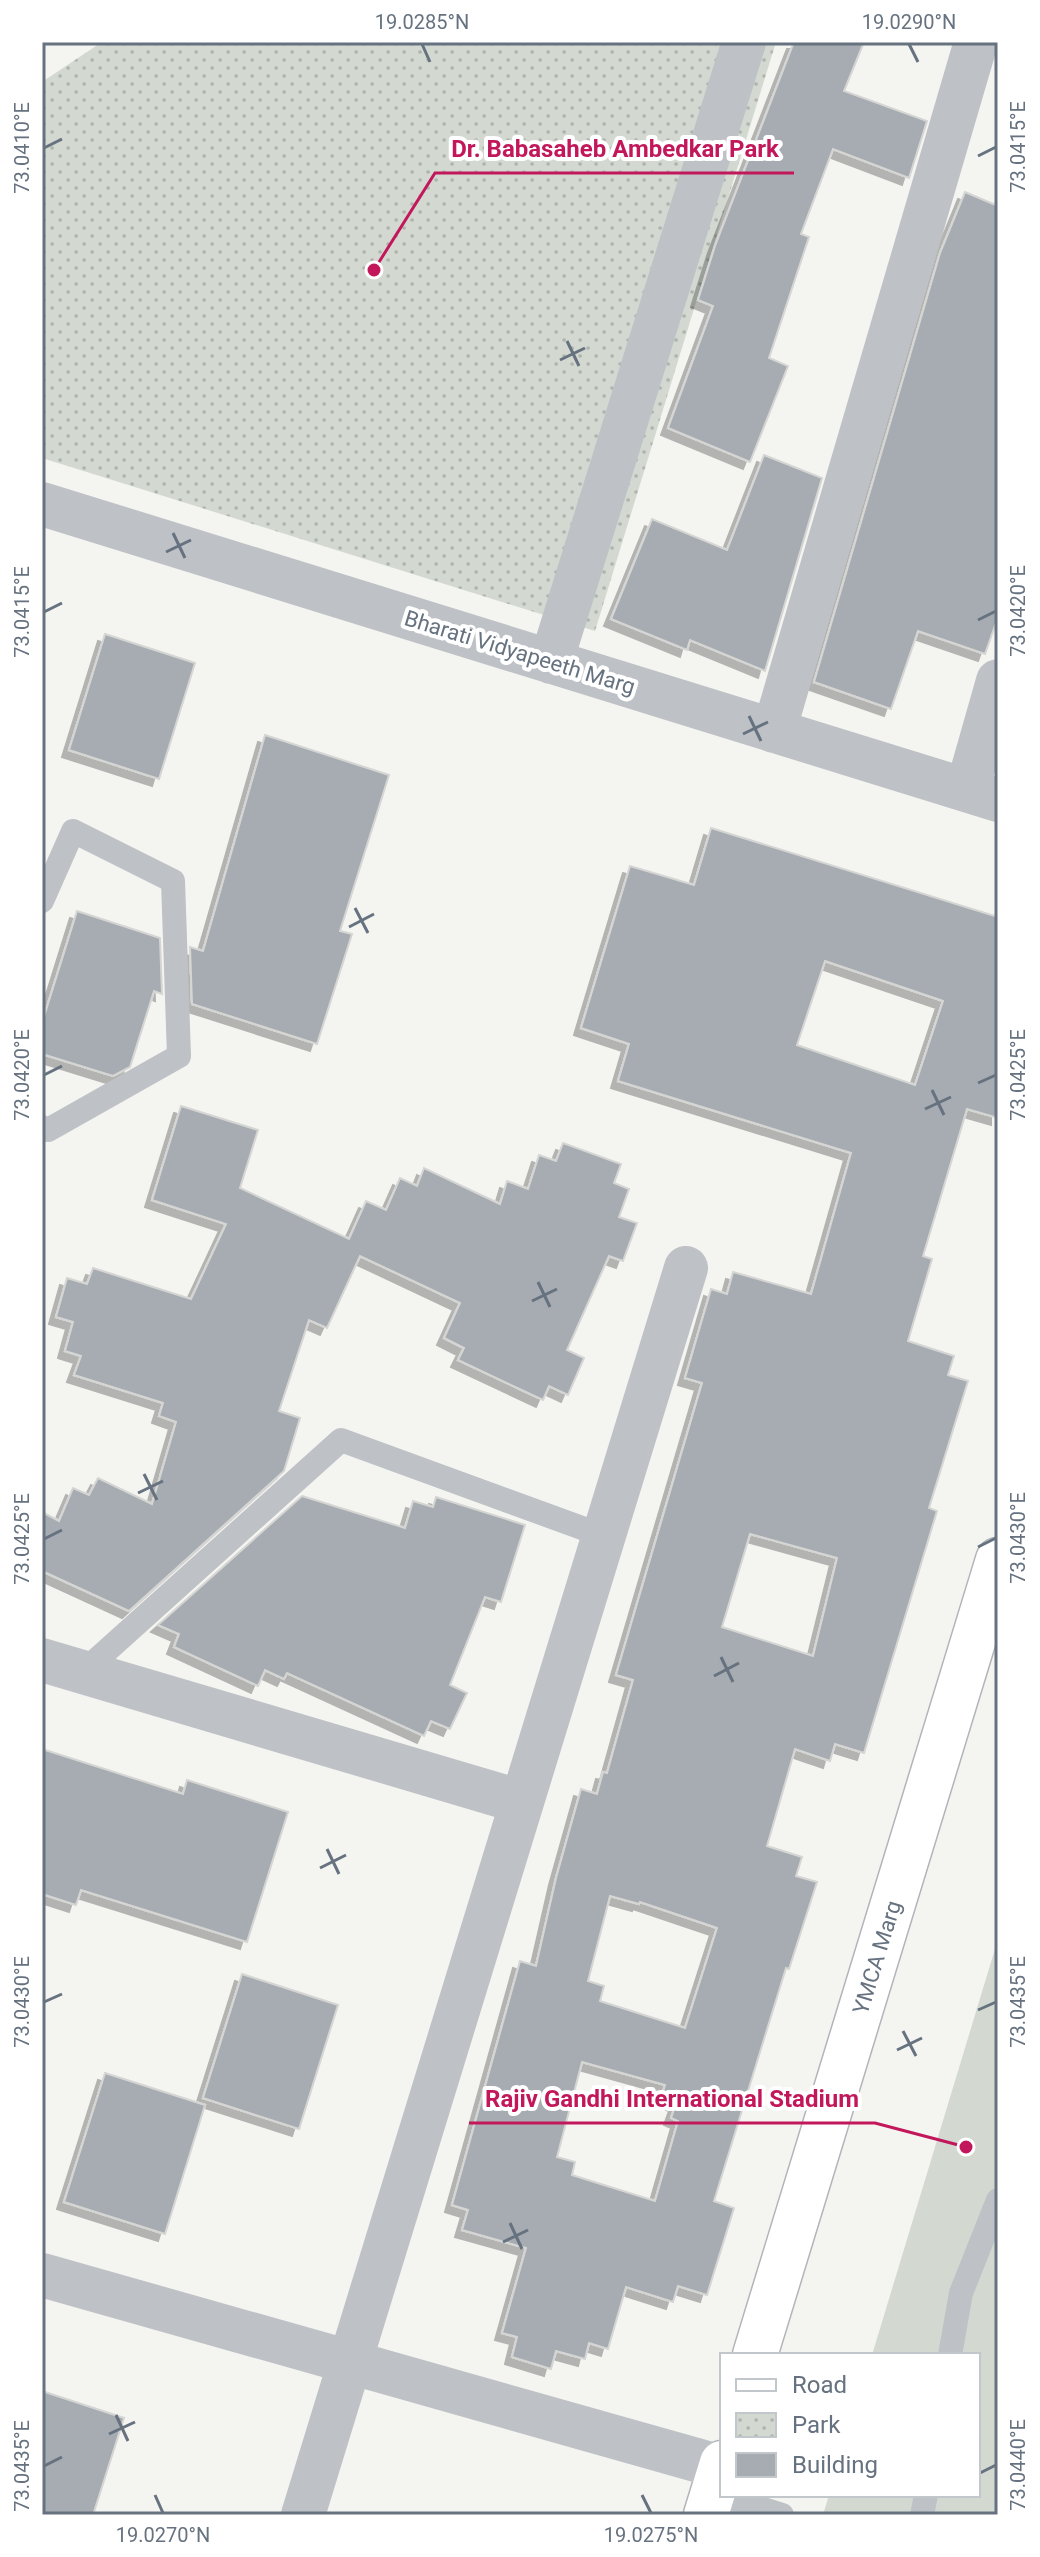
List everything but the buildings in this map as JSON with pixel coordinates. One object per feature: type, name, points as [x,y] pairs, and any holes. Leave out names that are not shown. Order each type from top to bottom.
[{"type":"main road","name":"YMCA Marg","points":[[756,2353],[998,1560]]},
{"type":"street","points":[[551,662],[744,42]]},
{"type":"street","points":[[774,731],[976,42]]},
{"type":"street","name":"Bharati Vidyapeeth Marg","points":[[42,504],[982,795]]},
{"type":"street","points":[[982,795],[998,681]]},
{"type":"street","points":[[303,2515],[686,1268]]},
{"type":"street","points":[[62,1666],[522,1802]]},
{"type":"street","points":[[42,2275],[350,2362],[716,2485]]},
{"type":"lane","points":[[42,901],[73,831],[173,881],[179,1056],[48,1130],[42,1127]]},
{"type":"lane","points":[[62,1666],[341,1440],[604,1536]]},
{"type":"lane","points":[[950,2353],[961,2293],[998,2200]]},
{"type":"lane","points":[[742,2497],[782,2515]]},
{"type":"green space","points":[[102,42],[776,42],[595,631],[42,458],[42,82]]},
{"type":"green space","points":[[998,1939],[998,2515],[823,2515],[828,2497],[980,2497],[980,2353],[873,2353]]},
{"type":"place","name":"Dr. Babasaheb Ambedkar Park","points":[[374,270]]},
{"type":"place","name":"Rajiv Gandhi International Stadium","points":[[966,2147]]}]
